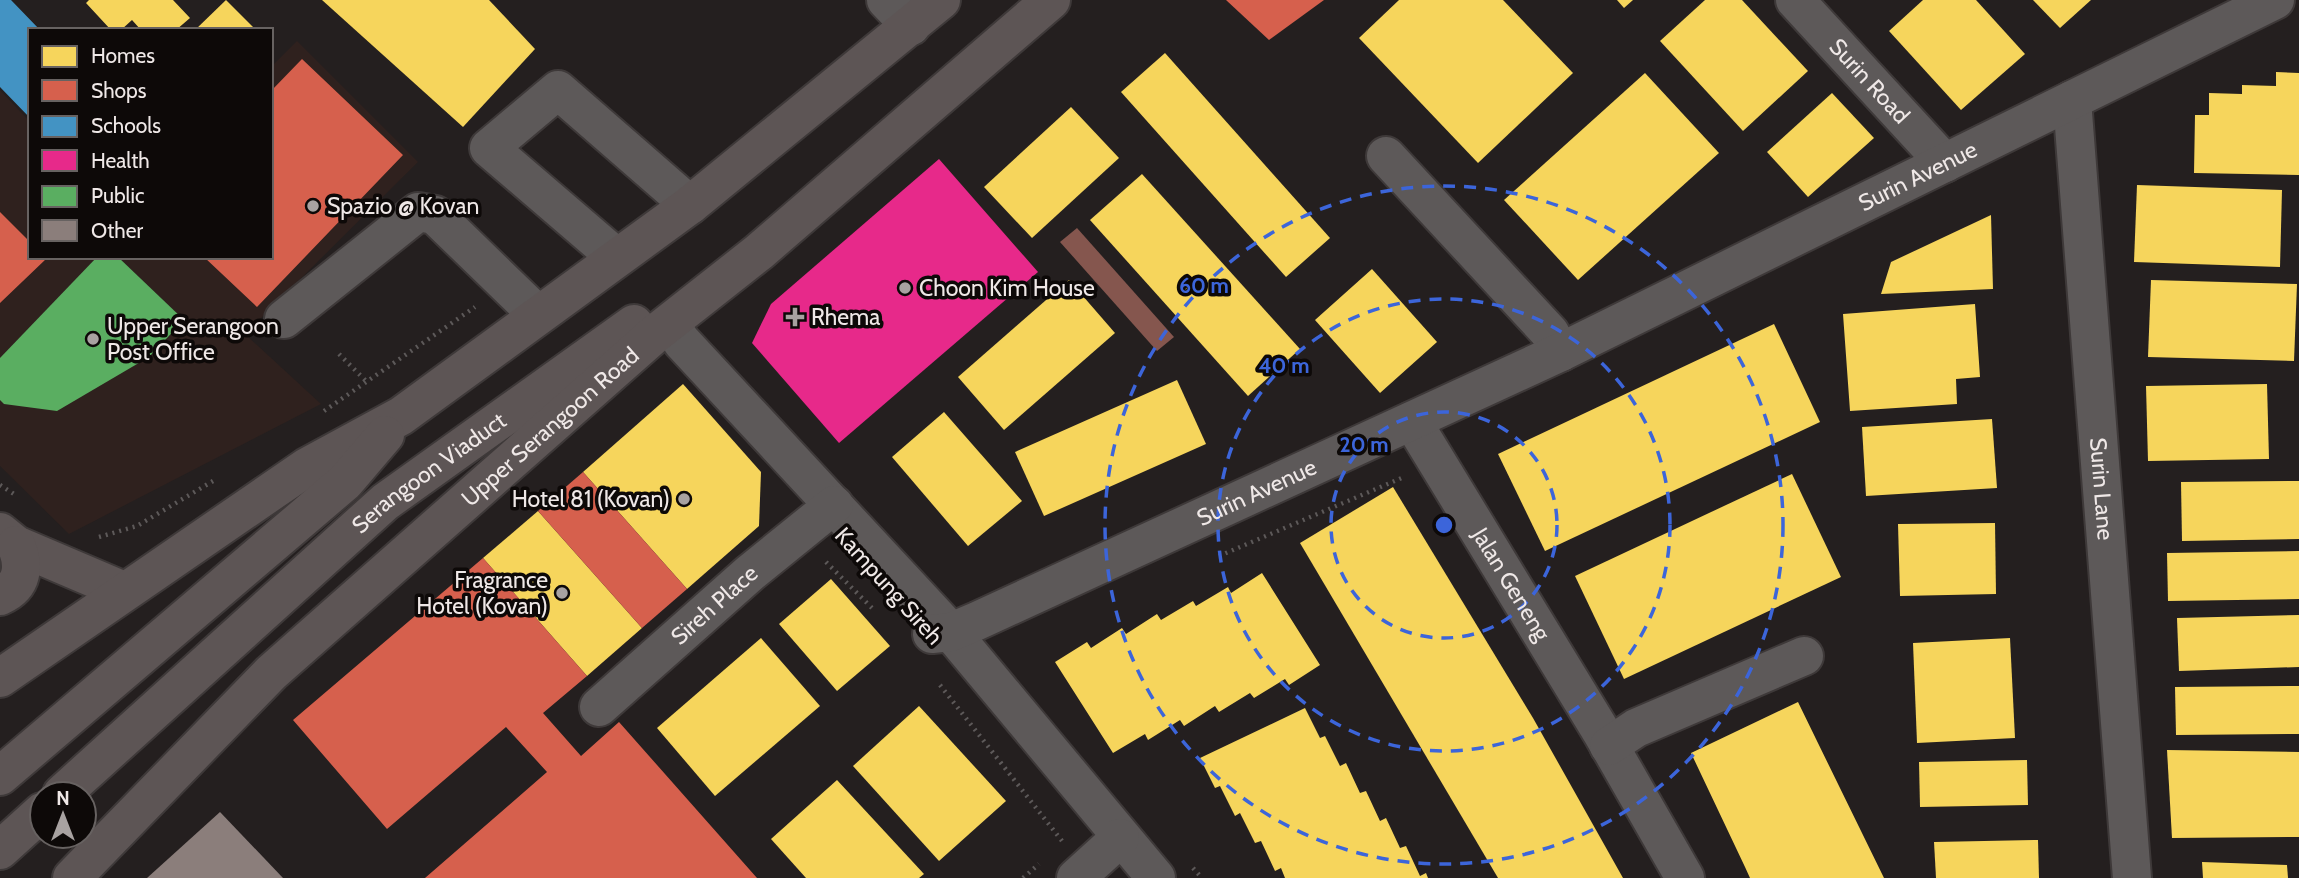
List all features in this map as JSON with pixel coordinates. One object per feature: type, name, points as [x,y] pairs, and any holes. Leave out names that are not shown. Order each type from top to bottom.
[{"type":"main road","points":[[0,678],[307,467],[401,416],[690,205],[899,13],[941,0]]},
{"type":"main road","name":"Upper Serangoon Road","points":[[72,878],[271,673],[662,329],[759,252],[1051,0]]},
{"type":"main road","name":"Serangoon Viaduct","points":[[77,780],[385,502],[529,397],[826,192]]},
{"type":"main road","name":"Serangoon Viaduct","points":[[0,776],[345,482],[401,416]]},
{"type":"main road","points":[[8,538],[124,591]]},
{"type":"main road","points":[[0,596],[14,588],[22,572],[22,559],[8,538]]},
{"type":"main road","points":[[0,850],[28,825]]},
{"type":"street","name":"Surin Road","points":[[1795,0],[1945,163]]},
{"type":"street","name":"Surin Avenue","points":[[941,633],[1561,352],[2275,0]]},
{"type":"street","points":[[616,257],[489,148],[558,90],[690,205]]},
{"type":"street","name":"Surin Lane","points":[[2071,100],[2132,878]]},
{"type":"street","points":[[1387,156],[1550,333],[1561,352]]},
{"type":"street","points":[[284,319],[418,212],[435,215],[538,315]]},
{"type":"street","name":"Kampung Sireh","points":[[662,329],[819,518],[941,633],[1104,832],[1120,838],[1156,878]]},
{"type":"street","name":"Jalan Geneng","points":[[1412,421],[1685,878]]},
{"type":"street","name":"Sireh Place","points":[[599,707],[750,573],[819,518]]},
{"type":"street","points":[[1609,747],[1636,728],[1804,656]]},
{"type":"street","points":[[1080,875],[1120,838]]},
{"type":"path","points":[[316,416],[327,409]]},
{"type":"path","points":[[88,538],[108,536],[137,526],[216,479]]},
{"type":"path","points":[[819,518],[874,610]]},
{"type":"path","points":[[937,680],[1080,875]]},
{"type":"shaded area","points":[[297,41],[418,162],[245,334],[321,404],[69,534],[0,466],[0,90],[28,120],[28,259],[273,259],[273,65]]},
{"type":"shaded area","points":[[1077,228],[1174,337],[1157,351],[1060,242]]},
{"type":"building: Homes","points":[[89,0],[173,0],[190,18],[178,28],[139,28],[132,20],[123,28],[109,28],[86,3]]},
{"type":"building: Homes","points":[[226,0],[254,28],[197,28]]},
{"type":"building: Homes","points":[[322,0],[489,0],[535,49],[463,127]]},
{"type":"building: Homes","points":[[1399,0],[1503,0],[1573,73],[1478,163],[1359,38]]},
{"type":"building: Homes","points":[[1617,0],[1633,0],[1624,8]]},
{"type":"building: Homes","points":[[1705,0],[1742,0],[1808,71],[1743,131],[1660,41]]},
{"type":"building: Homes","points":[[1923,0],[1976,0],[2025,54],[1961,110],[1889,31]]},
{"type":"building: Homes","points":[[2033,0],[2091,0],[2060,28]]},
{"type":"building: Homes","points":[[1165,53],[1330,238],[1286,277],[1121,92]]},
{"type":"building: Homes","points":[[2276,72],[2299,73],[2299,175],[2194,173],[2195,115],[2209,115],[2209,93],[2242,94],[2242,85],[2276,86]]},
{"type":"building: Homes","points":[[1645,73],[1719,153],[1578,280],[1504,200]]},
{"type":"building: Homes","points":[[1832,93],[1874,138],[1808,197],[1767,152]]},
{"type":"building: Homes","points":[[1071,107],[1119,158],[1032,238],[984,187]]},
{"type":"building: Homes","points":[[1142,174],[1300,349],[1248,396],[1090,220]]},
{"type":"building: Homes","points":[[2137,185],[2282,190],[2280,267],[2134,262]]},
{"type":"building: Homes","points":[[1991,215],[1993,289],[1881,294],[1891,262]]},
{"type":"building: Homes","points":[[1372,269],[1437,342],[1380,393],[1315,320]]},
{"type":"building: Homes","points":[[1069,280],[1115,333],[1004,430],[958,377]]},
{"type":"building: Homes","points":[[2151,280],[2297,284],[2294,361],[2148,357]]},
{"type":"building: Homes","points":[[1975,304],[1980,377],[1956,379],[1957,404],[1850,411],[1843,314]]},
{"type":"building: Homes","points":[[1774,324],[1820,422],[1545,551],[1498,454]]},
{"type":"building: Homes","points":[[1177,380],[1206,444],[1044,516],[1015,452]]},
{"type":"building: Homes","name":"Hotel 81 (Kovan)","points":[[683,384],[761,472],[759,526],[687,589],[583,472]]},
{"type":"building: Homes","points":[[2267,384],[2269,459],[2148,461],[2146,386]]},
{"type":"building: Homes","points":[[944,412],[1022,501],[968,546],[892,457]]},
{"type":"building: Homes","points":[[1992,419],[1997,488],[1866,496],[1862,427]]},
{"type":"building: Homes","points":[[1792,474],[1841,577],[1624,679],[1575,576]]},
{"type":"building: Homes","points":[[2299,481],[2299,539],[2182,541],[2181,482]]},
{"type":"building: Homes","points":[[1393,487],[1533,718],[1623,878],[1498,878],[1300,543]]},
{"type":"building: Homes","name":"Fragrance Hotel (Kovan)","points":[[538,511],[642,628],[587,676],[483,558]]},
{"type":"building: Homes","points":[[1995,523],[1996,594],[1900,596],[1898,524]]},
{"type":"building: Homes","points":[[2299,551],[2299,599],[2168,601],[2167,553]]},
{"type":"building: Homes","points":[[1262,573],[1320,665],[1289,685],[1285,679],[1254,698],[1250,693],[1219,712],[1215,706],[1184,726],[1180,720],[1148,740],[1145,734],[1113,753],[1055,662],[1087,642],[1091,648],[1122,628],[1126,634],[1157,614],[1161,620],[1193,601],[1196,606],[1228,587],[1231,593]]},
{"type":"building: Homes","points":[[831,579],[890,646],[837,691],[779,624]]},
{"type":"building: Homes","points":[[2299,615],[2299,667],[2179,671],[2177,618]]},
{"type":"building: Homes","points":[[761,638],[820,706],[715,796],[657,728]]},
{"type":"building: Homes","points":[[2010,638],[2015,738],[1917,743],[1913,643]]},
{"type":"building: Homes","points":[[2299,686],[2299,734],[2176,735],[2175,687]]},
{"type":"building: Homes","points":[[1798,702],[1884,878],[1750,878],[1691,753]]},
{"type":"building: Homes","points":[[919,706],[1006,801],[939,861],[853,766]]},
{"type":"building: Homes","points":[[1305,708],[1320,738],[1325,736],[1340,766],[1346,763],[1360,793],[1366,791],[1380,821],[1386,818],[1400,848],[1406,846],[1420,876],[1426,873],[1428,878],[1285,878],[1281,868],[1275,871],[1261,841],[1255,843],[1240,813],[1235,816],[1220,786],[1215,788],[1200,758]]},
{"type":"building: Homes","points":[[2167,750],[2299,752],[2299,837],[2172,838]]},
{"type":"building: Homes","points":[[2027,760],[2028,805],[1920,807],[1919,762]]},
{"type":"building: Homes","points":[[837,780],[924,874],[919,878],[806,878],[771,839]]},
{"type":"building: Homes","points":[[2038,840],[2039,878],[1936,878],[1934,842]]},
{"type":"building: Homes","points":[[2202,862],[2287,865],[2288,878],[2203,878]]},
{"type":"building: Shops","points":[[1226,0],[1324,0],[1269,40]]},
{"type":"building: Shops","name":"Spazio @ Kovan","points":[[302,59],[403,155],[257,307],[206,259],[273,259],[273,89]]},
{"type":"building: Shops","points":[[0,212],[28,240],[28,259],[46,259],[0,303]]},
{"type":"building: Shops","points":[[583,472],[687,589],[642,628],[538,511]]},
{"type":"building: Shops","points":[[483,558],[587,676],[543,713],[581,756],[619,722],[757,878],[425,878],[547,772],[506,727],[387,829],[293,720]]},
{"type":"building: Schools","points":[[0,0],[11,0],[38,28],[28,28],[28,116],[0,87]]},
{"type":"building: Health","name":"Choon Kim House","points":[[939,159],[1038,272],[839,443],[752,343],[771,304]]},
{"type":"building: Public","name":"Upper Serangoon Post Office","points":[[95,259],[120,259],[184,320],[149,357],[57,411],[4,404],[0,400],[0,358]]},
{"type":"building: Other","points":[[220,812],[283,878],[147,878]]},
{"type":"place","name":"Spazio @ Kovan","points":[[313,206]]},
{"type":"place","name":"Choon Kim House","points":[[905,288]]},
{"type":"place","name":"Rhema","points":[[795,317]]},
{"type":"place","name":"Upper Serangoon Post Office","points":[[93,339]]},
{"type":"place","name":"Hotel 81 (Kovan)","points":[[684,499]]},
{"type":"place","name":"Fragrance Hotel (Kovan)","points":[[562,593]]}]
